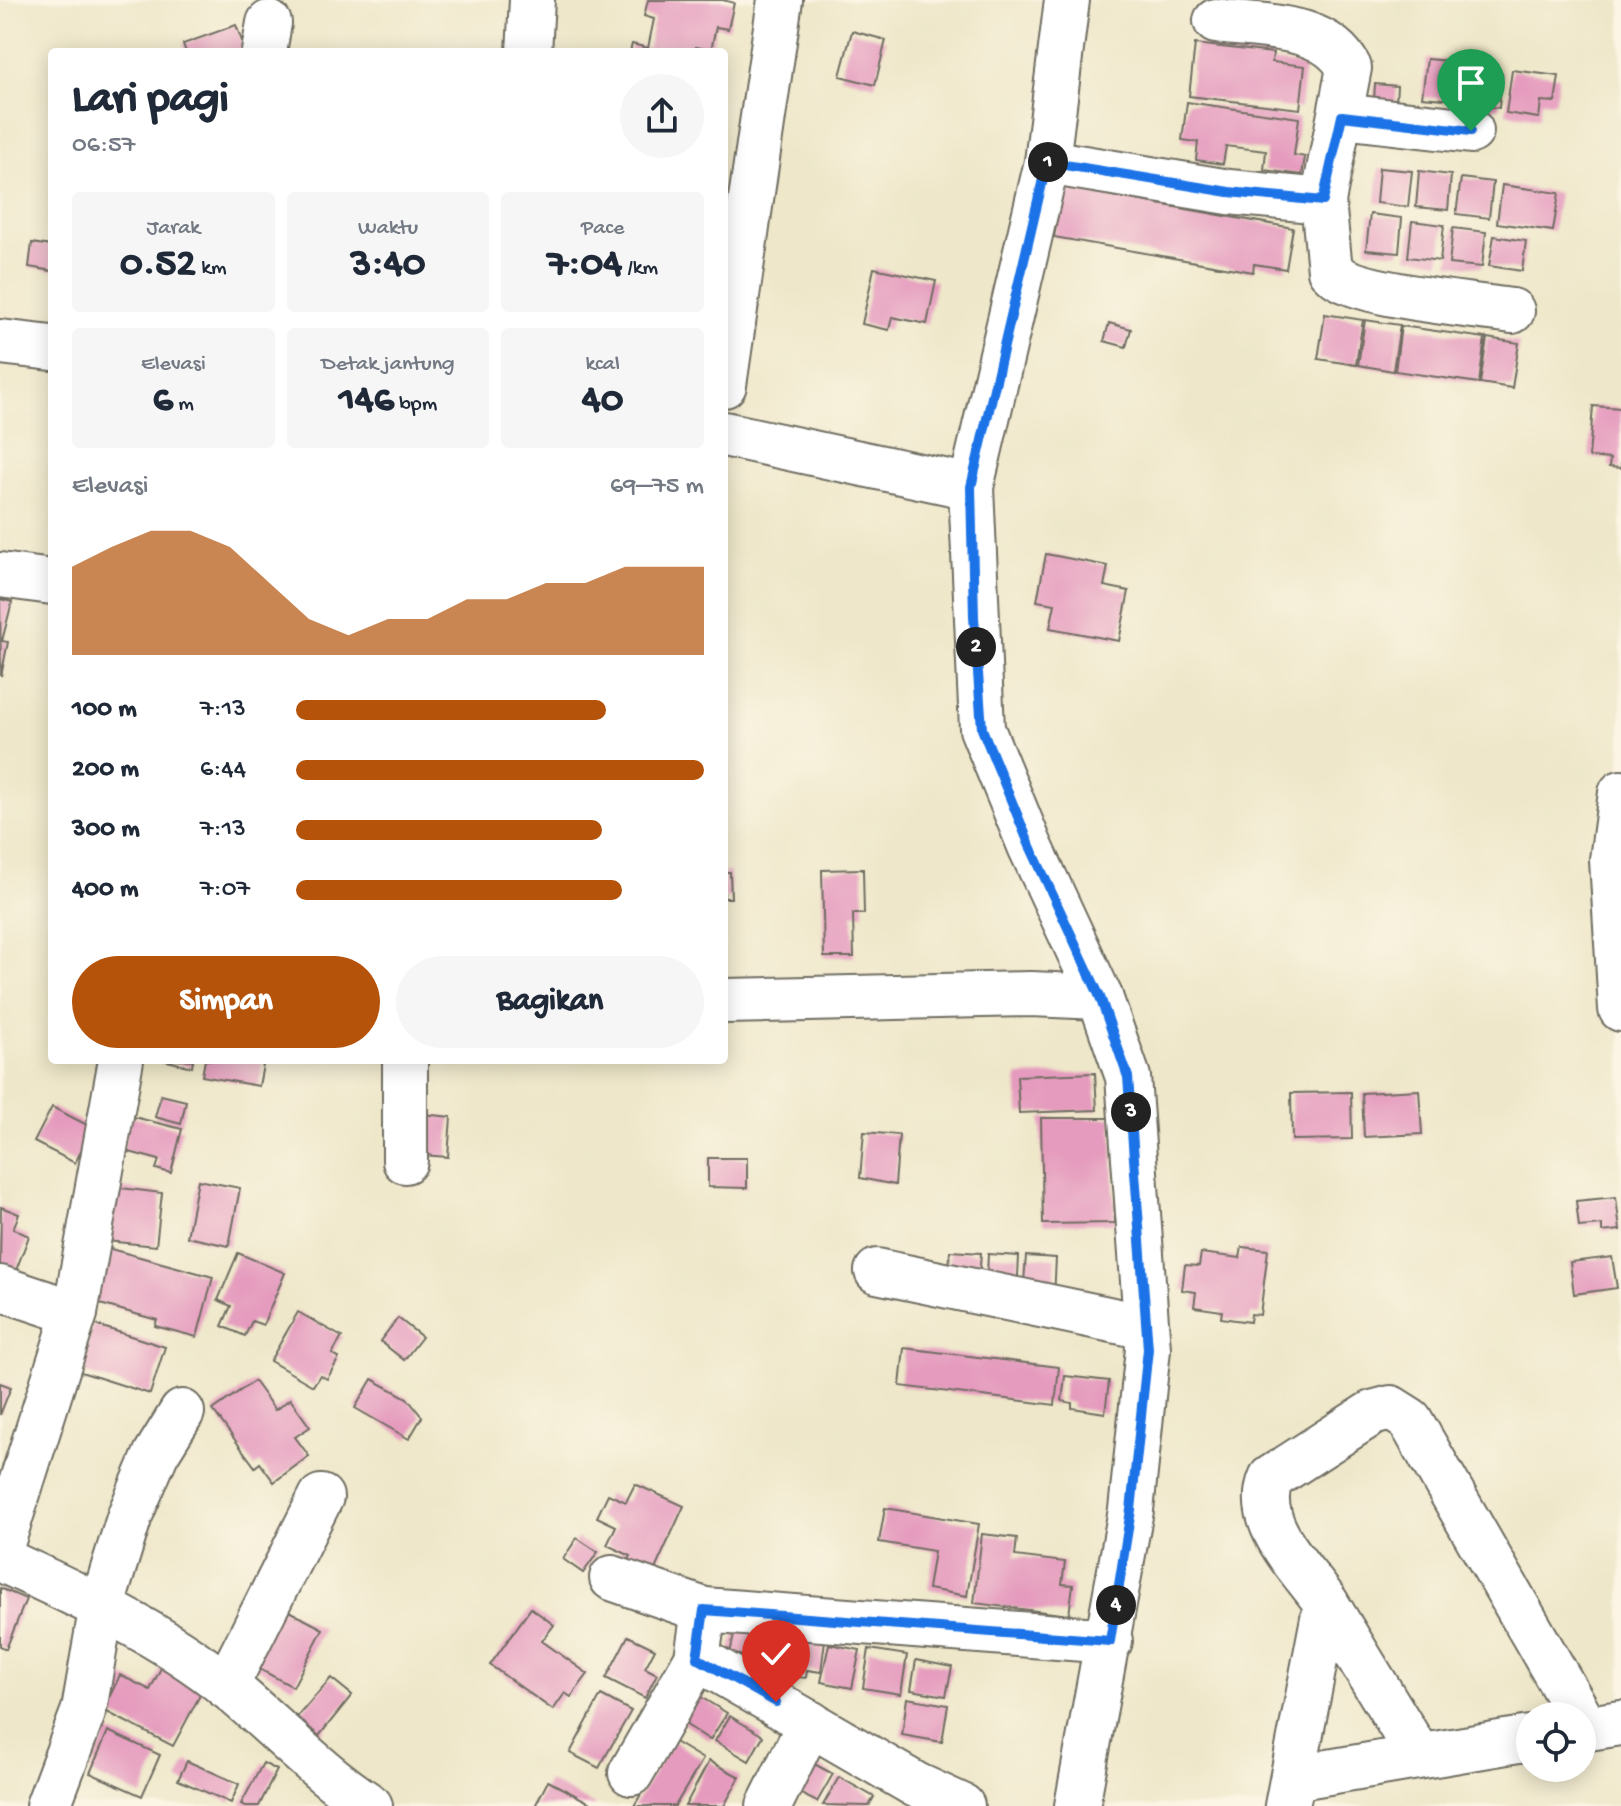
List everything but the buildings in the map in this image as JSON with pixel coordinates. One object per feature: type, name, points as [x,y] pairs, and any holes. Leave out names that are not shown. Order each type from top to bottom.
[{"type":"street","points":[[529,48],[532,0]]},
{"type":"street","points":[[728,331],[733,264],[780,0]]},
{"type":"street","points":[[1067,0],[1047,162],[971,487],[982,729],[1030,846],[1100,997],[1128,1077],[1148,1349],[1131,1510],[1110,1641],[1077,1806]]},
{"type":"street","points":[[1216,21],[1298,32],[1332,45],[1349,68],[1323,201],[1330,270],[1337,279],[1362,288],[1512,311]]},
{"type":"street","points":[[1342,116],[1471,131]]},
{"type":"street","points":[[1047,162],[1229,192],[1323,201]]},
{"type":"street","points":[[0,342],[48,348]]},
{"type":"street","points":[[728,435],[971,487]]},
{"type":"street","points":[[0,575],[48,581]]},
{"type":"street","points":[[1621,793],[1612,860],[1621,1009]]},
{"type":"street","points":[[728,1001],[1031,994],[1100,997]]},
{"type":"street","points":[[0,1550],[75,1313],[120,1064]]},
{"type":"street","points":[[405,1064],[405,1161]]},
{"type":"street","points":[[877,1271],[1146,1327]]},
{"type":"street","points":[[0,1288],[75,1313]]},
{"type":"street","points":[[1419,1756],[1326,1603],[1269,1522],[1265,1491],[1271,1478],[1372,1413],[1391,1408],[1410,1420],[1578,1702]]},
{"type":"street","points":[[48,1806],[84,1710],[102,1605],[130,1515],[156,1454],[182,1412]]},
{"type":"street","points":[[226,1686],[321,1497]]},
{"type":"street","points":[[0,1559],[102,1605],[226,1686],[343,1788],[370,1806]]},
{"type":"street","points":[[612,1578],[704,1610],[1110,1641]]},
{"type":"street","points":[[1326,1603],[1290,1792],[1419,1756],[1516,1740]]},
{"type":"street","points":[[631,1773],[697,1658],[704,1610]]},
{"type":"street","points":[[697,1658],[810,1723],[911,1796],[962,1806]]},
{"type":"street","points":[[769,1806],[810,1723]]},
{"type":"route","points":[[776,1702],[697,1658],[704,1610],[1110,1641],[1131,1510],[1148,1349],[1128,1077],[1100,997],[1030,846],[982,729],[974,617],[971,487],[1047,162],[1229,192],[1323,201],[1342,116],[1471,131]]}]
